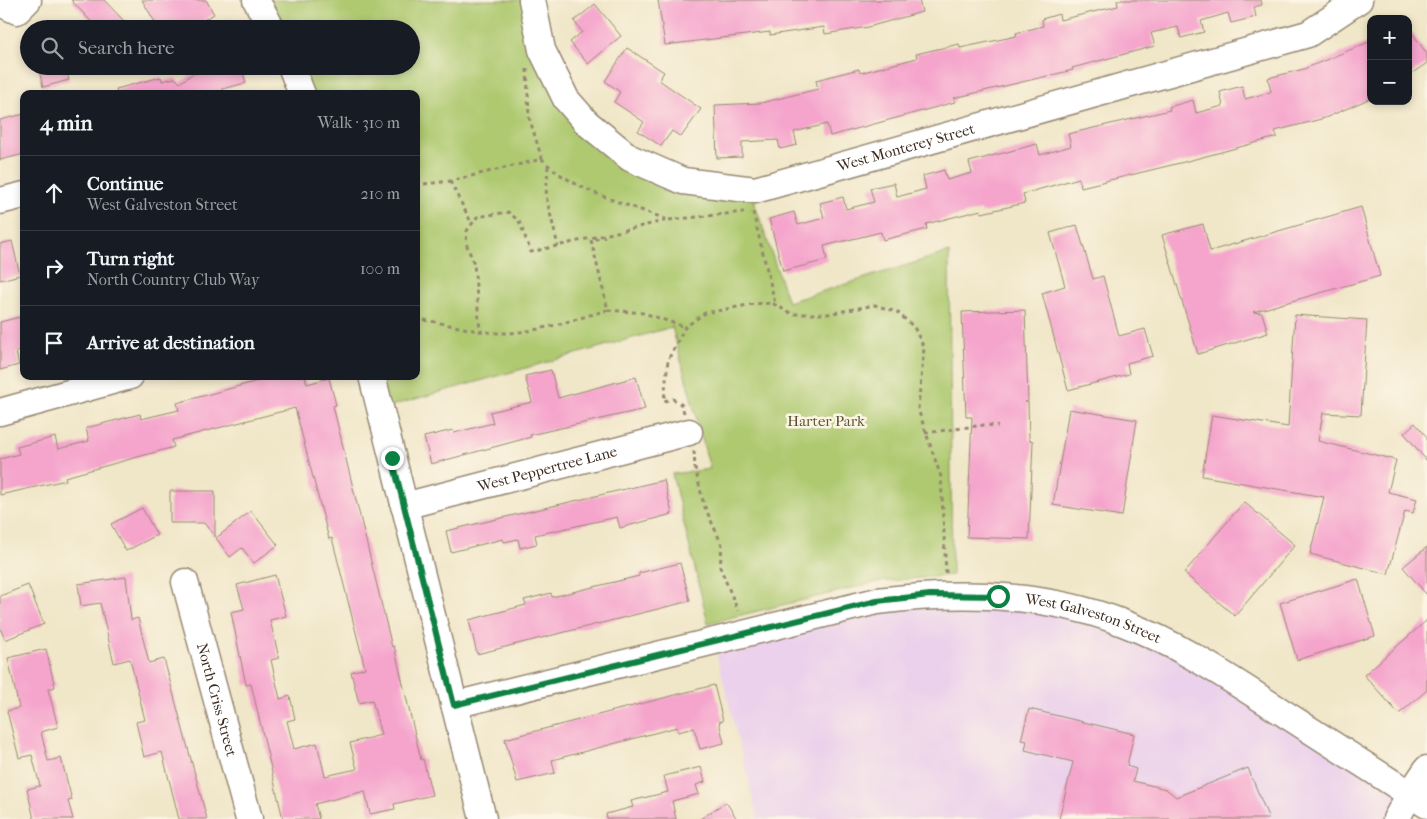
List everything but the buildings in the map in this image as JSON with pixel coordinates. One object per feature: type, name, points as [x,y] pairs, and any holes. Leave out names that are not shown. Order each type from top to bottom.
[{"type":"street","points":[[0,3],[16,11],[28,0]]},
{"type":"street","points":[[256,0],[267,20]]},
{"type":"street","name":"West Monterey Street","points":[[532,0],[542,50],[566,99],[587,123],[630,158],[684,181],[755,190],[1308,34],[1359,0]]},
{"type":"street","points":[[294,75],[300,90]]},
{"type":"street","points":[[0,201],[20,196]]},
{"type":"street","points":[[0,412],[116,380]]},
{"type":"street","points":[[373,380],[483,819]]},
{"type":"street","name":"West Peppertree Lane","points":[[404,506],[690,432]]},
{"type":"street","name":"North Criss Street","points":[[185,582],[249,819]]},
{"type":"street","name":"West Galveston Street","points":[[454,705],[877,601],[930,595],[998,596],[1077,609],[1122,622],[1156,637],[1202,662],[1418,799]]},
{"type":"street","points":[[1396,819],[1418,799],[1427,769]]},
{"type":"path","points":[[526,64],[529,117],[542,159],[548,166],[557,175],[583,187],[668,220]]},
{"type":"path","points":[[420,185],[450,181],[542,159]]},
{"type":"path","points":[[548,166],[546,196],[558,246]]},
{"type":"path","points":[[450,181],[471,222]]},
{"type":"path","points":[[480,331],[474,264],[466,243],[467,231],[471,222],[477,216],[508,212],[519,221],[531,252],[668,220],[753,211],[775,303]]},
{"type":"path","points":[[608,310],[591,240],[668,220]]},
{"type":"path","points":[[738,611],[720,567],[722,546],[711,522],[699,486],[695,468],[696,458],[682,405],[674,399],[664,401],[668,360],[685,327],[705,313],[754,304],[775,303],[792,314],[828,314],[874,305],[897,312],[914,327],[924,348],[918,409],[941,477],[946,573]]},
{"type":"path","points":[[420,320],[500,333],[526,331],[608,310],[644,313],[685,327]]},
{"type":"path","points":[[925,433],[984,425],[998,426]]},
{"type":"shaded area","points":[[904,597],[1122,622],[1410,794],[1396,819],[758,819],[713,640]]},
{"type":"green space","name":"Harter Park","points":[[256,0],[532,0],[542,50],[630,158],[755,190],[755,204],[788,302],[949,252],[952,575],[878,582],[708,623],[672,474],[710,469],[672,327],[380,409],[373,380],[420,380],[420,90],[300,90],[295,75],[420,75],[420,20],[267,20]]},
{"type":"route","points":[[392,458],[454,705],[877,601],[930,595],[998,596]]}]
